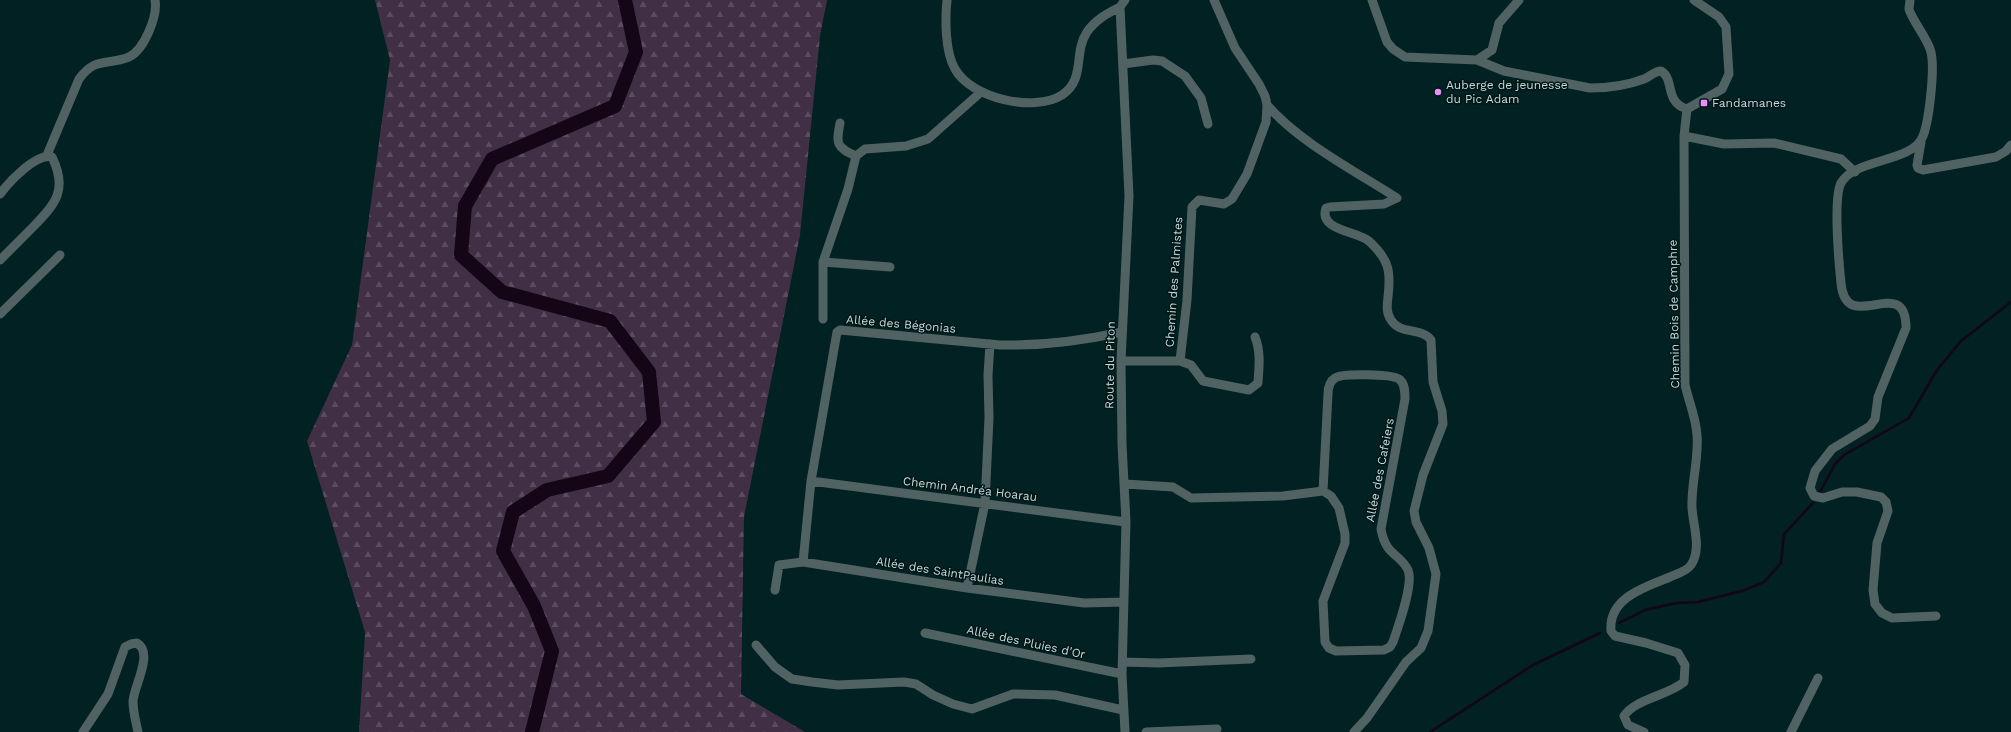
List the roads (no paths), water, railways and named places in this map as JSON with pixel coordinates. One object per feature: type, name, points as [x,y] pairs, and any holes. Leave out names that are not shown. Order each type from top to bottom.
[{"type":"street","points":[[47,156],[80,79],[87,69],[98,63],[128,57],[134,53],[153,23],[155,0]]},
{"type":"street","points":[[947,0],[946,25],[954,69],[967,82],[981,92],[1028,104],[1048,101],[1060,96],[1072,87],[1076,79],[1083,41],[1087,32],[1106,14],[1123,3]]},
{"type":"street","name":"Chemin des Palmistes","points":[[1214,0],[1234,48],[1259,84],[1267,105],[1280,121],[1300,136],[1397,198],[1384,204],[1330,207],[1326,208],[1325,212],[1327,220],[1331,225],[1367,239],[1384,257],[1390,280],[1387,307],[1388,315],[1392,322],[1398,327],[1425,335],[1431,340],[1433,382],[1444,420],[1442,429],[1423,475],[1414,511],[1416,522],[1429,548],[1436,574],[1424,645],[1406,662],[1367,718],[1354,732]]},
{"type":"street","points":[[1372,0],[1387,42],[1393,49],[1405,58],[1477,60],[1504,70],[1590,88],[1602,88],[1640,80],[1655,72],[1661,71],[1667,79],[1673,99],[1680,106],[1687,109],[1722,89],[1729,74],[1726,27],[1719,17],[1694,0]]},
{"type":"street","points":[[1477,60],[1492,50],[1499,22],[1519,0]]},
{"type":"street","points":[[1910,0],[1909,9],[1924,34],[1933,59],[1925,131],[1920,142],[1915,148],[1855,172],[1846,178],[1841,183],[1837,198],[1843,292],[1846,301],[1852,306],[1859,307],[1890,302],[1897,303],[1902,308],[1906,316],[1906,328],[1878,397],[1875,419],[1870,426],[1832,449],[1816,471],[1810,488],[1814,496],[1823,498],[1842,492],[1857,492],[1881,497],[1886,502],[1888,511],[1877,542],[1873,590],[1875,604],[1882,613],[1892,618],[1936,616]]},
{"type":"street","name":"Route du Piton","points":[[1123,3],[1123,64],[1129,196],[1122,332],[1122,444],[1126,522],[1122,674],[1125,732]]},
{"type":"street","points":[[1123,64],[1153,60],[1162,61],[1184,76],[1201,98],[1208,124]]},
{"type":"street","points":[[823,319],[823,262],[848,190],[856,156],[865,149],[906,146],[928,139],[981,92]]},
{"type":"street","name":"Chemin des Palmistes","points":[[1180,361],[1187,300],[1192,207],[1199,200],[1224,204],[1232,198],[1247,174],[1266,122],[1267,105]]},
{"type":"street","name":"Chemin Bois de Camphre","points":[[1644,732],[1628,725],[1624,716],[1629,709],[1676,688],[1684,682],[1685,665],[1678,653],[1616,636],[1611,631],[1610,624],[1612,614],[1622,602],[1637,590],[1686,570],[1692,564],[1696,546],[1692,508],[1697,460],[1697,436],[1695,420],[1685,385],[1684,136],[1687,109]]},
{"type":"street","points":[[840,123],[837,140],[838,144],[842,150],[856,156]]},
{"type":"street","points":[[1684,136],[1724,144],[1774,142],[1840,159],[1855,172]]},
{"type":"street","points":[[1920,142],[1917,165],[1918,168],[1924,170],[1996,157],[2006,151],[2011,145]]},
{"type":"street","points":[[0,194],[15,177],[41,156],[52,157],[59,171],[59,191],[55,203],[0,260]]},
{"type":"street","points":[[0,314],[60,256]]},
{"type":"street","points":[[823,262],[890,267]]},
{"type":"street","name":"Allée des Bégonias","points":[[803,562],[811,481],[837,332],[840,330],[990,344],[1025,345],[1087,340],[1122,332]]},
{"type":"street","name":"Chemin des Palmistes","points":[[1122,361],[1180,361],[1191,365],[1203,381],[1249,390],[1258,383],[1259,361],[1255,337]]},
{"type":"street","points":[[967,588],[985,503],[989,418],[988,375],[990,344]]},
{"type":"street","name":"Allée des Cafeiers","points":[[1344,375],[1388,376],[1399,379],[1402,383],[1405,399],[1381,530],[1385,545],[1408,570],[1409,584],[1393,642],[1390,647],[1384,650],[1336,651],[1329,648],[1325,642],[1323,600],[1345,538],[1339,508],[1331,496],[1323,491],[1328,394],[1331,382],[1334,378],[1344,375]]},
{"type":"street","name":"Chemin Andréa Hoarau","points":[[811,481],[1126,522]]},
{"type":"street","points":[[1124,484],[1173,487],[1191,498],[1200,499],[1283,496],[1323,491]]},
{"type":"street","name":"Allée des SaintPaulias","points":[[775,590],[779,565],[803,562],[967,588],[1084,603],[1124,602]]},
{"type":"street","name":"Allée des Pluies d'Or","points":[[926,633],[1122,674]]},
{"type":"street","points":[[82,732],[108,694],[125,647],[137,643],[144,649],[144,657],[133,700],[134,715],[138,732]]},
{"type":"street","points":[[756,645],[775,667],[792,679],[838,685],[904,682],[916,684],[933,695],[953,704],[972,709],[1013,694],[1055,695],[1123,710]]},
{"type":"street","points":[[1123,662],[1158,663],[1251,659]]},
{"type":"street","points":[[1791,732],[1818,678]]},
{"type":"street","points":[[1146,732],[1217,729]]},
{"type":"waterway","points":[[532,732],[552,651],[534,606],[503,551],[513,512],[547,490],[608,476],[654,422],[649,372],[610,321],[502,292],[461,255],[465,206],[492,159],[615,106],[636,52],[625,0]]},
{"type":"waterway","points":[[1820,492],[1835,464],[1844,455],[1909,418],[1937,370],[1961,341],[2011,302]]},
{"type":"waterway","points":[[1619,623],[1645,610],[1676,603],[1698,602],[1742,591],[1764,582],[1781,563],[1784,534],[1813,503]]},
{"type":"waterway","points":[[1430,732],[1533,665],[1600,633]]},
{"type":"place","name":"Auberge de jeunesse du Pic Adam","points":[[1438,92]]},
{"type":"place","name":"Fandamanes","points":[[1704,103]]}]
